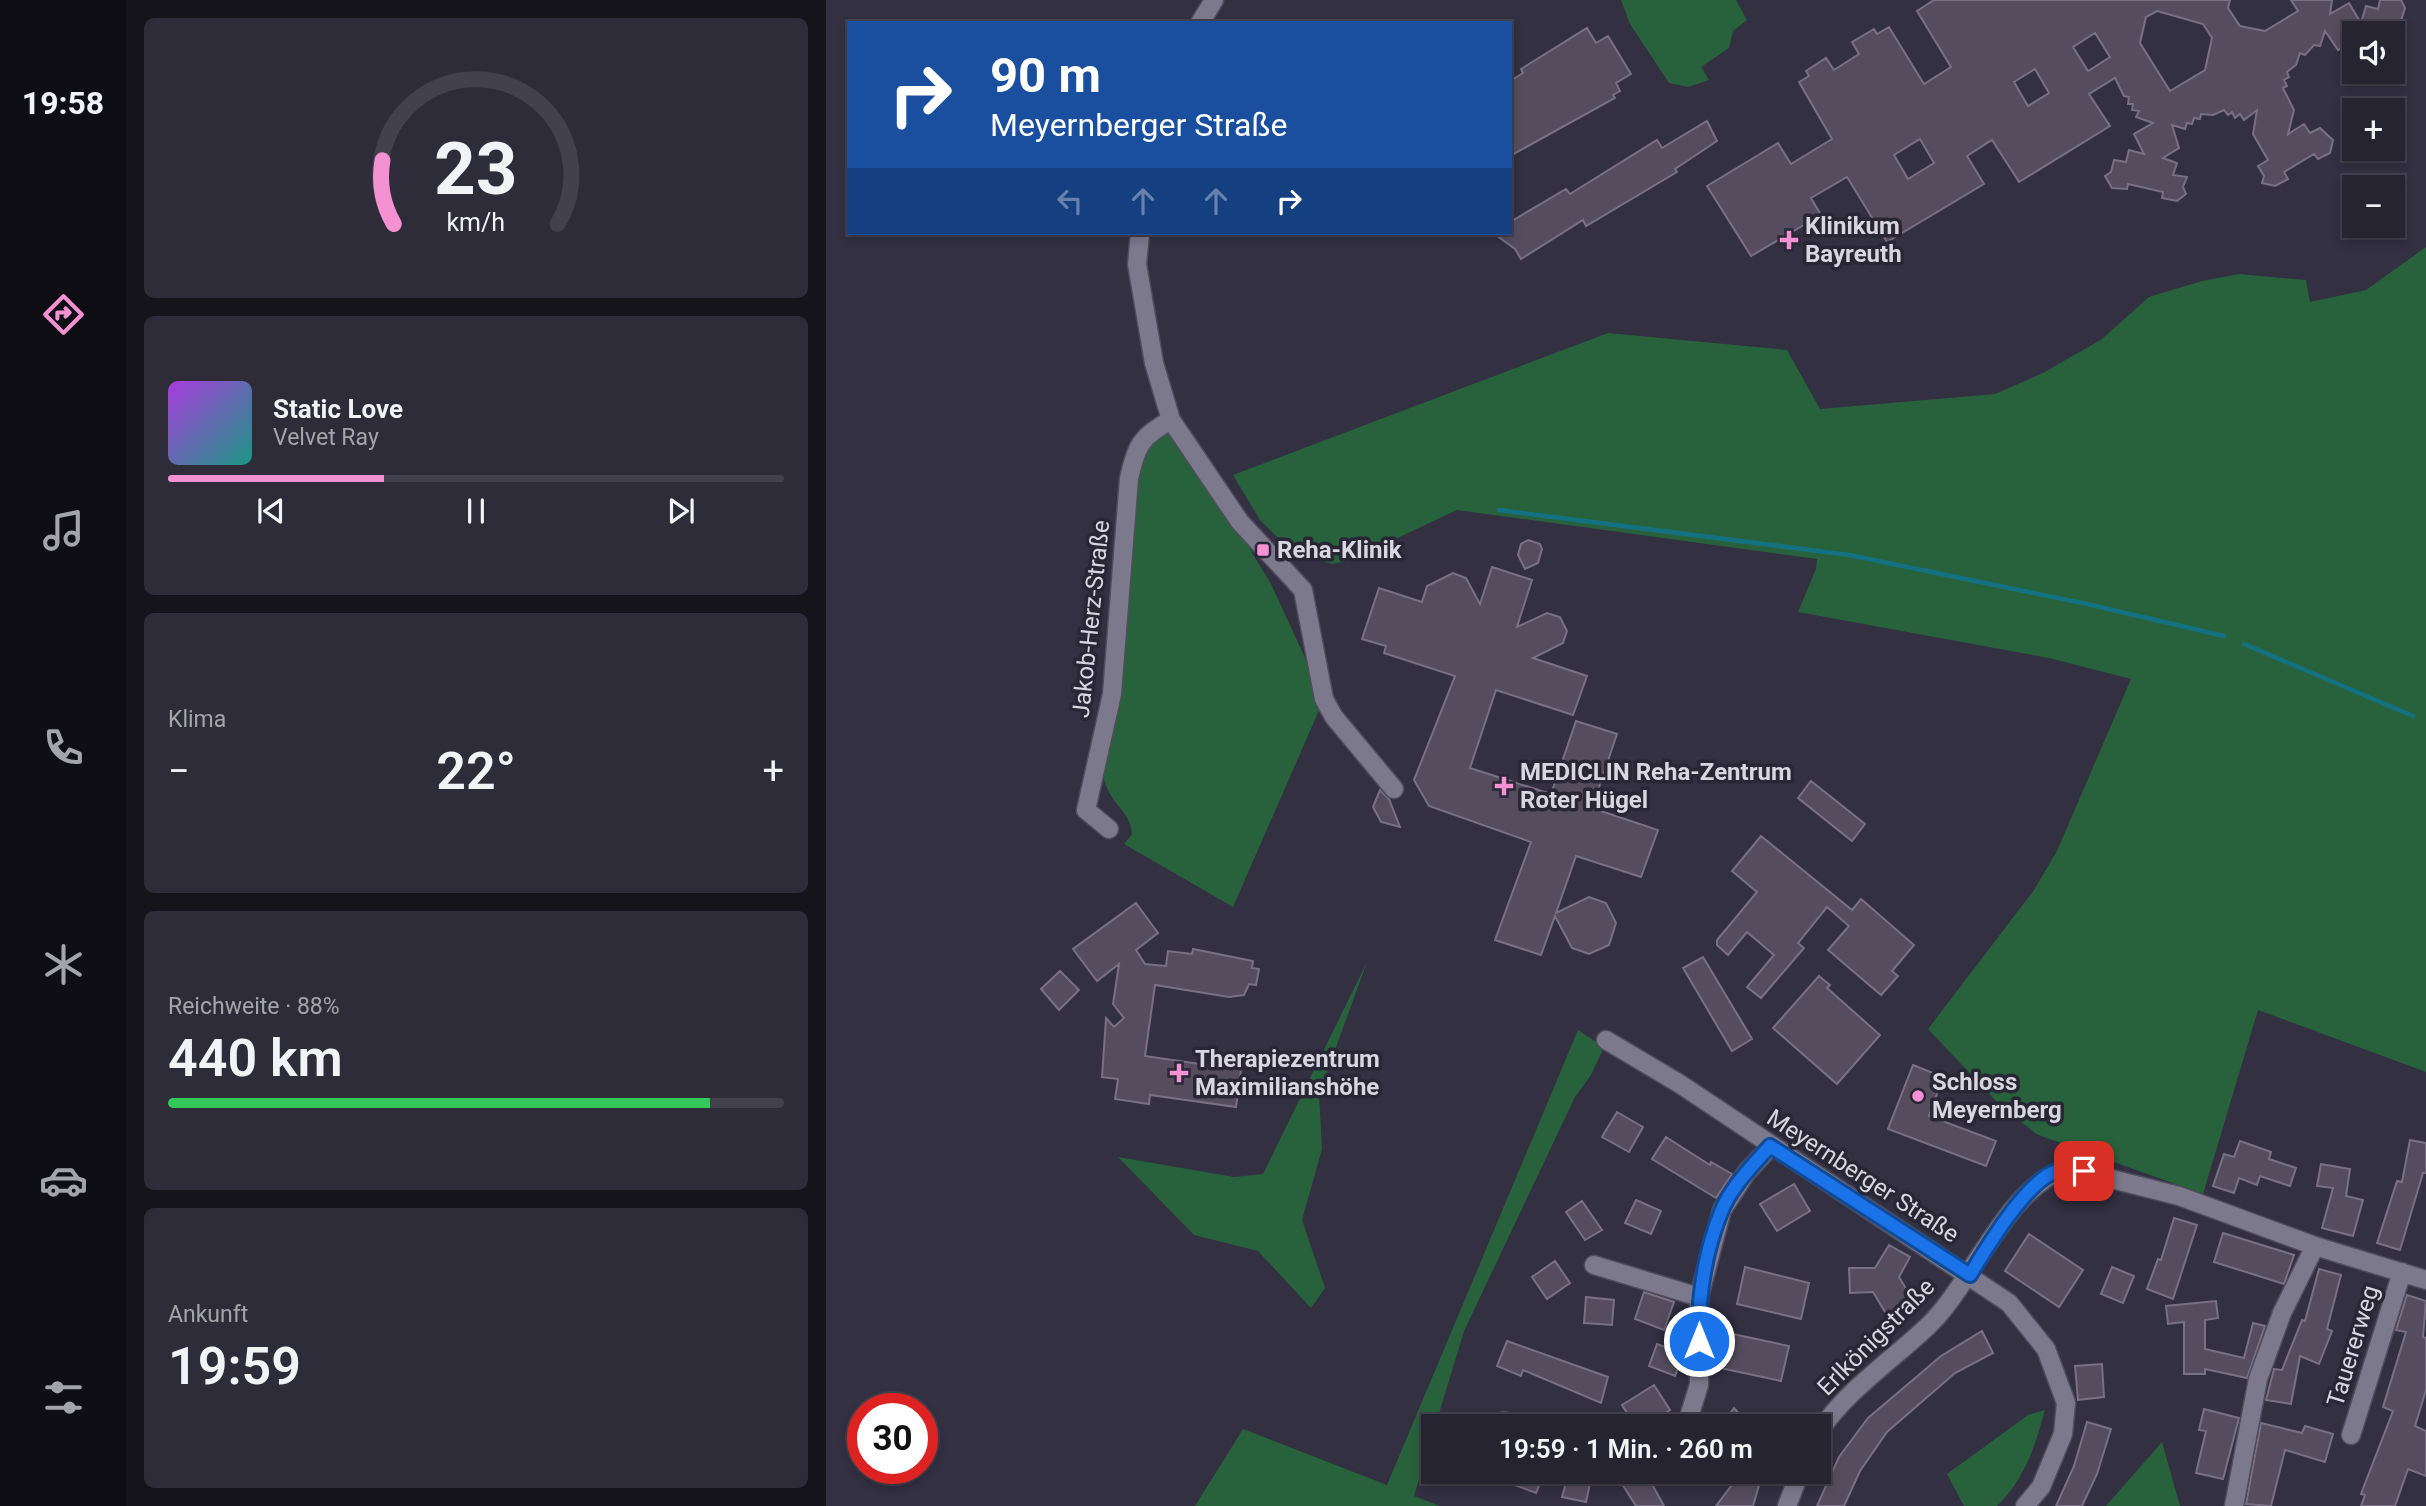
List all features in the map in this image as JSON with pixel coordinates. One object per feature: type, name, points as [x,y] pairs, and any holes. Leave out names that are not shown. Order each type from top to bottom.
[{"type":"street","points":[[1201,21],[1214,0]]},
{"type":"street","points":[[1140,235],[1137,264],[1152,351],[1171,420],[1240,522],[1303,590],[1324,699],[1334,717],[1394,789]]},
{"type":"street","name":"Jakob-Herz-Straße","points":[[1109,829],[1086,810],[1112,694],[1129,478],[1136,449],[1152,430],[1171,420]]},
{"type":"street","name":"Meyernberger Straße","points":[[1606,1040],[1680,1084],[1770,1146],[1970,1275],[1998,1230],[2037,1184],[2051,1173],[2068,1168],[2179,1196],[2315,1246],[2426,1280]]},
{"type":"street","points":[[1690,1414],[1699,1385],[1699,1297],[1721,1210],[1746,1173],[1770,1146]]},
{"type":"street","points":[[2234,1506],[2258,1379],[2282,1313],[2315,1246]]},
{"type":"street","points":[[1594,1265],[1699,1297]]},
{"type":"street","name":"Tauererweg","points":[[2351,1435],[2402,1272]]},
{"type":"street","points":[[1970,1275],[2009,1303],[2046,1349],[2066,1403],[2063,1434],[2041,1487],[2025,1506]]},
{"type":"street","name":"Erlkönigstraße","points":[[1831,1417],[1930,1324],[1970,1275]]},
{"type":"street","points":[[1787,1506],[1795,1484]]},
{"type":"green space","points":[[1621,0],[1736,0],[1747,20],[1733,31],[1729,48],[1701,67],[1709,80],[1688,87],[1669,83],[1630,24]]},
{"type":"green space","points":[[2426,247],[2426,1072],[2258,1010],[2203,1194],[2036,1134],[1998,1103],[1928,1029],[2034,890],[2057,851],[2131,679],[2049,658],[1798,612],[1816,569],[1817,559],[1457,510],[1353,559],[1332,564],[1291,551],[1260,520],[1233,475],[1608,333],[1787,350],[1820,409],[1995,394],[2043,373],[2102,339],[2149,297],[2202,281],[2239,274],[2306,280],[2310,302],[2366,290]]},
{"type":"green space","points":[[1171,420],[1240,522],[1252,553],[1271,584],[1324,699],[1233,907],[1124,844],[1132,834],[1130,825],[1109,793],[1103,774],[1136,449]]},
{"type":"green space","points":[[1367,962],[1319,1094],[1322,1149],[1302,1220],[1325,1288],[1311,1308],[1258,1251],[1194,1235],[1118,1157],[1234,1177],[1263,1174]]},
{"type":"green space","points":[[1578,1030],[1604,1047],[1591,1075],[1575,1097],[1464,1331],[1439,1414],[1421,1414],[1421,1473],[1414,1496],[1440,1506],[1195,1506],[1243,1429],[1387,1485]]},
{"type":"green space","points":[[2072,1186],[2091,1189],[2092,1194],[2078,1200],[2064,1196],[2062,1192]]},
{"type":"green space","points":[[2045,1410],[2028,1461],[2007,1496],[1997,1506],[1964,1506],[1947,1474],[2028,1415]]},
{"type":"green space","points":[[2162,1442],[2180,1506],[2106,1506]]},
{"type":"building","points":[[1934,0],[2230,0],[2228,8],[2240,26],[2265,31],[2298,11],[2291,0],[2332,0],[2330,14],[2349,3],[2360,21],[2342,21],[2342,47],[2338,50],[2325,31],[2320,46],[2314,45],[2305,55],[2300,53],[2296,65],[2287,72],[2289,77],[2284,80],[2287,86],[2283,88],[2294,110],[2288,134],[2304,124],[2310,133],[2320,128],[2333,140],[2330,153],[2318,159],[2314,154],[2284,172],[2288,179],[2275,186],[2262,183],[2264,176],[2258,166],[2268,160],[2253,134],[2257,110],[2244,120],[2240,114],[2235,118],[2232,112],[2228,115],[2224,110],[2213,115],[2201,114],[2200,119],[2194,118],[2192,124],[2187,123],[2185,129],[2172,125],[2179,148],[2163,158],[2177,163],[2173,175],[2187,177],[2183,187],[2186,194],[2177,201],[2162,198],[2163,192],[2128,184],[2127,189],[2112,188],[2105,176],[2111,172],[2114,160],[2126,162],[2129,150],[2144,154],[2134,134],[2153,123],[2136,117],[2139,111],[2132,110],[2133,104],[2128,104],[2129,97],[2124,96],[2115,78],[2089,94],[2110,126],[2019,182],[1992,140],[1967,156],[1984,184],[1887,242],[1847,177],[1811,198],[1821,215],[1751,256],[1707,186],[1778,143],[1791,164],[1832,139],[1799,82],[1809,76],[1806,71],[1826,58],[1834,70],[1859,54],[1852,42],[1874,29],[1877,34],[1889,27],[1924,84],[1951,67],[1917,11]],"holes":[[[2157,11],[2203,24],[2212,38],[2205,70],[2170,91],[2140,43],[2146,17]],[[2095,33],[2110,57],[2088,71],[2073,47]],[[2035,69],[2049,93],[2028,106],[2014,82]],[[1920,139],[1934,163],[1908,179],[1894,155]]]},
{"type":"building","points":[[2380,0],[2401,0],[2405,8],[2401,21],[2362,21],[2366,6],[2378,9]]},
{"type":"building","points":[[1587,28],[1596,43],[1608,36],[1631,74],[1616,83],[1620,91],[1613,95],[1615,98],[1512,155],[1512,80],[1523,73],[1521,69]]},
{"type":"building","points":[[1707,121],[1717,141],[1675,169],[1677,172],[1586,226],[1583,220],[1521,259],[1515,249],[1496,235],[1512,235],[1512,221],[1566,189],[1570,194],[1657,140],[1662,148]]},
{"type":"building","points":[[1528,540],[1540,544],[1542,549],[1538,563],[1525,569],[1518,555],[1521,544]]},
{"type":"building","points":[[1492,567],[1532,580],[1517,627],[1547,613],[1560,617],[1567,631],[1563,643],[1533,658],[1587,676],[1573,715],[1496,690],[1470,768],[1551,794],[1576,721],[1617,734],[1592,808],[1658,830],[1641,877],[1576,856],[1556,913],[1589,897],[1606,903],[1616,923],[1609,945],[1589,954],[1572,948],[1555,916],[1541,955],[1495,940],[1531,842],[1429,806],[1414,780],[1455,676],[1384,653],[1386,646],[1362,639],[1379,588],[1422,602],[1427,586],[1453,573],[1466,578],[1480,604]]},
{"type":"building","points":[[1811,781],[1865,824],[1852,841],[1798,798]]},
{"type":"building","points":[[1380,790],[1389,799],[1400,827],[1381,822],[1373,807]]},
{"type":"building","points":[[1761,836],[1852,910],[1861,899],[1914,945],[1892,971],[1898,976],[1881,995],[1828,950],[1849,926],[1827,907],[1798,943],[1804,948],[1761,998],[1747,987],[1774,955],[1747,932],[1728,955],[1717,945],[1717,940],[1757,892],[1732,871]]},
{"type":"building","points":[[1136,903],[1158,933],[1136,950],[1145,964],[1166,966],[1168,951],[1192,954],[1193,949],[1253,961],[1252,968],[1259,969],[1256,985],[1249,984],[1244,995],[1229,997],[1155,985],[1145,1056],[1241,1070],[1236,1107],[1150,1095],[1149,1104],[1115,1099],[1118,1079],[1102,1077],[1106,1018],[1114,1027],[1124,1018],[1113,1004],[1119,964],[1097,981],[1073,949]]},
{"type":"building","points":[[1703,957],[1752,1039],[1732,1051],[1683,968]]},
{"type":"building","points":[[1060,971],[1079,990],[1059,1010],[1041,989]]},
{"type":"building","points":[[1819,976],[1830,985],[1827,988],[1880,1035],[1837,1084],[1773,1028]]},
{"type":"building","name":"Schloss Meyernberg","points":[[1913,1065],[1943,1077],[1929,1116],[1996,1141],[1986,1166],[1888,1129]]},
{"type":"building","points":[[1617,1112],[1643,1127],[1629,1152],[1602,1137]]},
{"type":"building","points":[[1666,1137],[1710,1165],[1711,1162],[1732,1174],[1716,1198],[1652,1159]]},
{"type":"building","points":[[2410,1140],[2426,1143],[2426,1173],[2423,1173],[2400,1250],[2377,1243],[2397,1181],[2402,1182]]},
{"type":"building","points":[[2240,1141],[2271,1152],[2269,1159],[2296,1168],[2290,1186],[2260,1176],[2257,1185],[2239,1178],[2234,1193],[2213,1186],[2224,1154],[2234,1157]]},
{"type":"building","points":[[2321,1164],[2350,1169],[2346,1196],[2363,1200],[2353,1236],[2322,1228],[2333,1188],[2317,1186]]},
{"type":"building","points":[[1794,1184],[1810,1211],[1777,1231],[1760,1204]]},
{"type":"building","points":[[1636,1200],[1661,1211],[1651,1234],[1625,1223]]},
{"type":"building","points":[[1582,1201],[1602,1230],[1585,1240],[1566,1212]]},
{"type":"building","points":[[2174,1218],[2197,1225],[2173,1299],[2147,1289],[2158,1259],[2161,1260]]},
{"type":"building","points":[[2223,1233],[2294,1255],[2284,1284],[2214,1262]]},
{"type":"building","points":[[2029,1234],[2083,1270],[2059,1307],[2005,1271]]},
{"type":"building","points":[[1889,1245],[1910,1257],[1899,1277],[1914,1302],[1888,1317],[1873,1292],[1850,1293],[1849,1268],[1875,1268]]},
{"type":"building","points":[[1555,1261],[1570,1283],[1547,1299],[1532,1277]]},
{"type":"building","points":[[1745,1267],[1809,1283],[1801,1319],[1737,1304]]},
{"type":"building","points":[[2112,1267],[2134,1276],[2123,1303],[2101,1294]]},
{"type":"building","points":[[2319,1269],[2341,1275],[2327,1329],[2332,1331],[2319,1364],[2300,1356],[2291,1404],[2266,1400],[2274,1369],[2282,1370],[2302,1320],[2305,1321]]},
{"type":"building","points":[[1644,1292],[1674,1302],[1664,1330],[1635,1319]]},
{"type":"building","points":[[2407,1295],[2426,1301],[2423,1337],[2426,1338],[2426,1390],[2415,1426],[2426,1431],[2426,1476],[2408,1469],[2395,1506],[2361,1506],[2365,1495],[2361,1494],[2393,1411],[2383,1407],[2406,1332],[2396,1330]]},
{"type":"building","points":[[1586,1297],[1614,1300],[1612,1325],[1584,1323]]},
{"type":"building","points":[[2216,1301],[2218,1318],[2205,1320],[2205,1349],[2244,1358],[2253,1323],[2265,1326],[2247,1378],[2205,1369],[2205,1374],[2184,1374],[2184,1322],[2168,1324],[2166,1306]]},
{"type":"building","points":[[1982,1331],[1993,1353],[1955,1373],[1887,1432],[1860,1471],[1844,1506],[1817,1506],[1827,1484],[1831,1484],[1831,1475],[1839,1457],[1868,1418],[1941,1356]]},
{"type":"building","points":[[1728,1333],[1789,1346],[1781,1381],[1720,1368]]},
{"type":"building","points":[[1507,1341],[1608,1377],[1601,1403],[1523,1370],[1521,1376],[1497,1366]]},
{"type":"building","points":[[1657,1344],[1684,1354],[1675,1376],[1649,1366]]},
{"type":"building","points":[[2102,1364],[2104,1397],[2078,1400],[2075,1366]]},
{"type":"building","points":[[1654,1385],[1670,1410],[1664,1414],[1628,1414],[1622,1405]]},
{"type":"building","points":[[2204,1409],[2239,1418],[2223,1479],[2196,1473],[2206,1431],[2199,1430]]},
{"type":"building","points":[[2087,1422],[2111,1429],[2097,1474],[2082,1506],[2056,1506],[2074,1466]]},
{"type":"building","points":[[2261,1423],[2302,1433],[2305,1426],[2333,1434],[2325,1462],[2285,1450],[2271,1506],[2246,1504]]},
{"type":"building","points":[[1512,1484],[1540,1484],[1536,1493]]},
{"type":"building","points":[[1566,1484],[1590,1484],[1586,1502],[1562,1497]]},
{"type":"building","points":[[1622,1484],[1651,1484],[1664,1506],[1636,1506]]},
{"type":"building","points":[[1759,1484],[1753,1506],[1716,1506],[1731,1486]]},
{"type":"waterway","points":[[1499,510],[1849,555],[2087,604],[2224,636]]},
{"type":"waterway","points":[[2244,644],[2413,716]]},
{"type":"place","name":"Klinikum Bayreuth","points":[[1789,240]]},
{"type":"place","name":"Reha-Klinik","points":[[1263,550]]},
{"type":"place","name":"MEDICLIN Reha-Zentrum Roter Hügel","points":[[1504,786]]},
{"type":"place","name":"Therapiezentrum Maximilianshöhe","points":[[1179,1073]]},
{"type":"place","name":"Schloss Meyernberg","points":[[1918,1096]]},
{"type":"route","points":[[1699,1341],[1699,1297],[1721,1210],[1746,1173],[1770,1146],[1970,1275],[1998,1230],[2037,1184],[2051,1173],[2068,1168],[2084,1171]]}]
